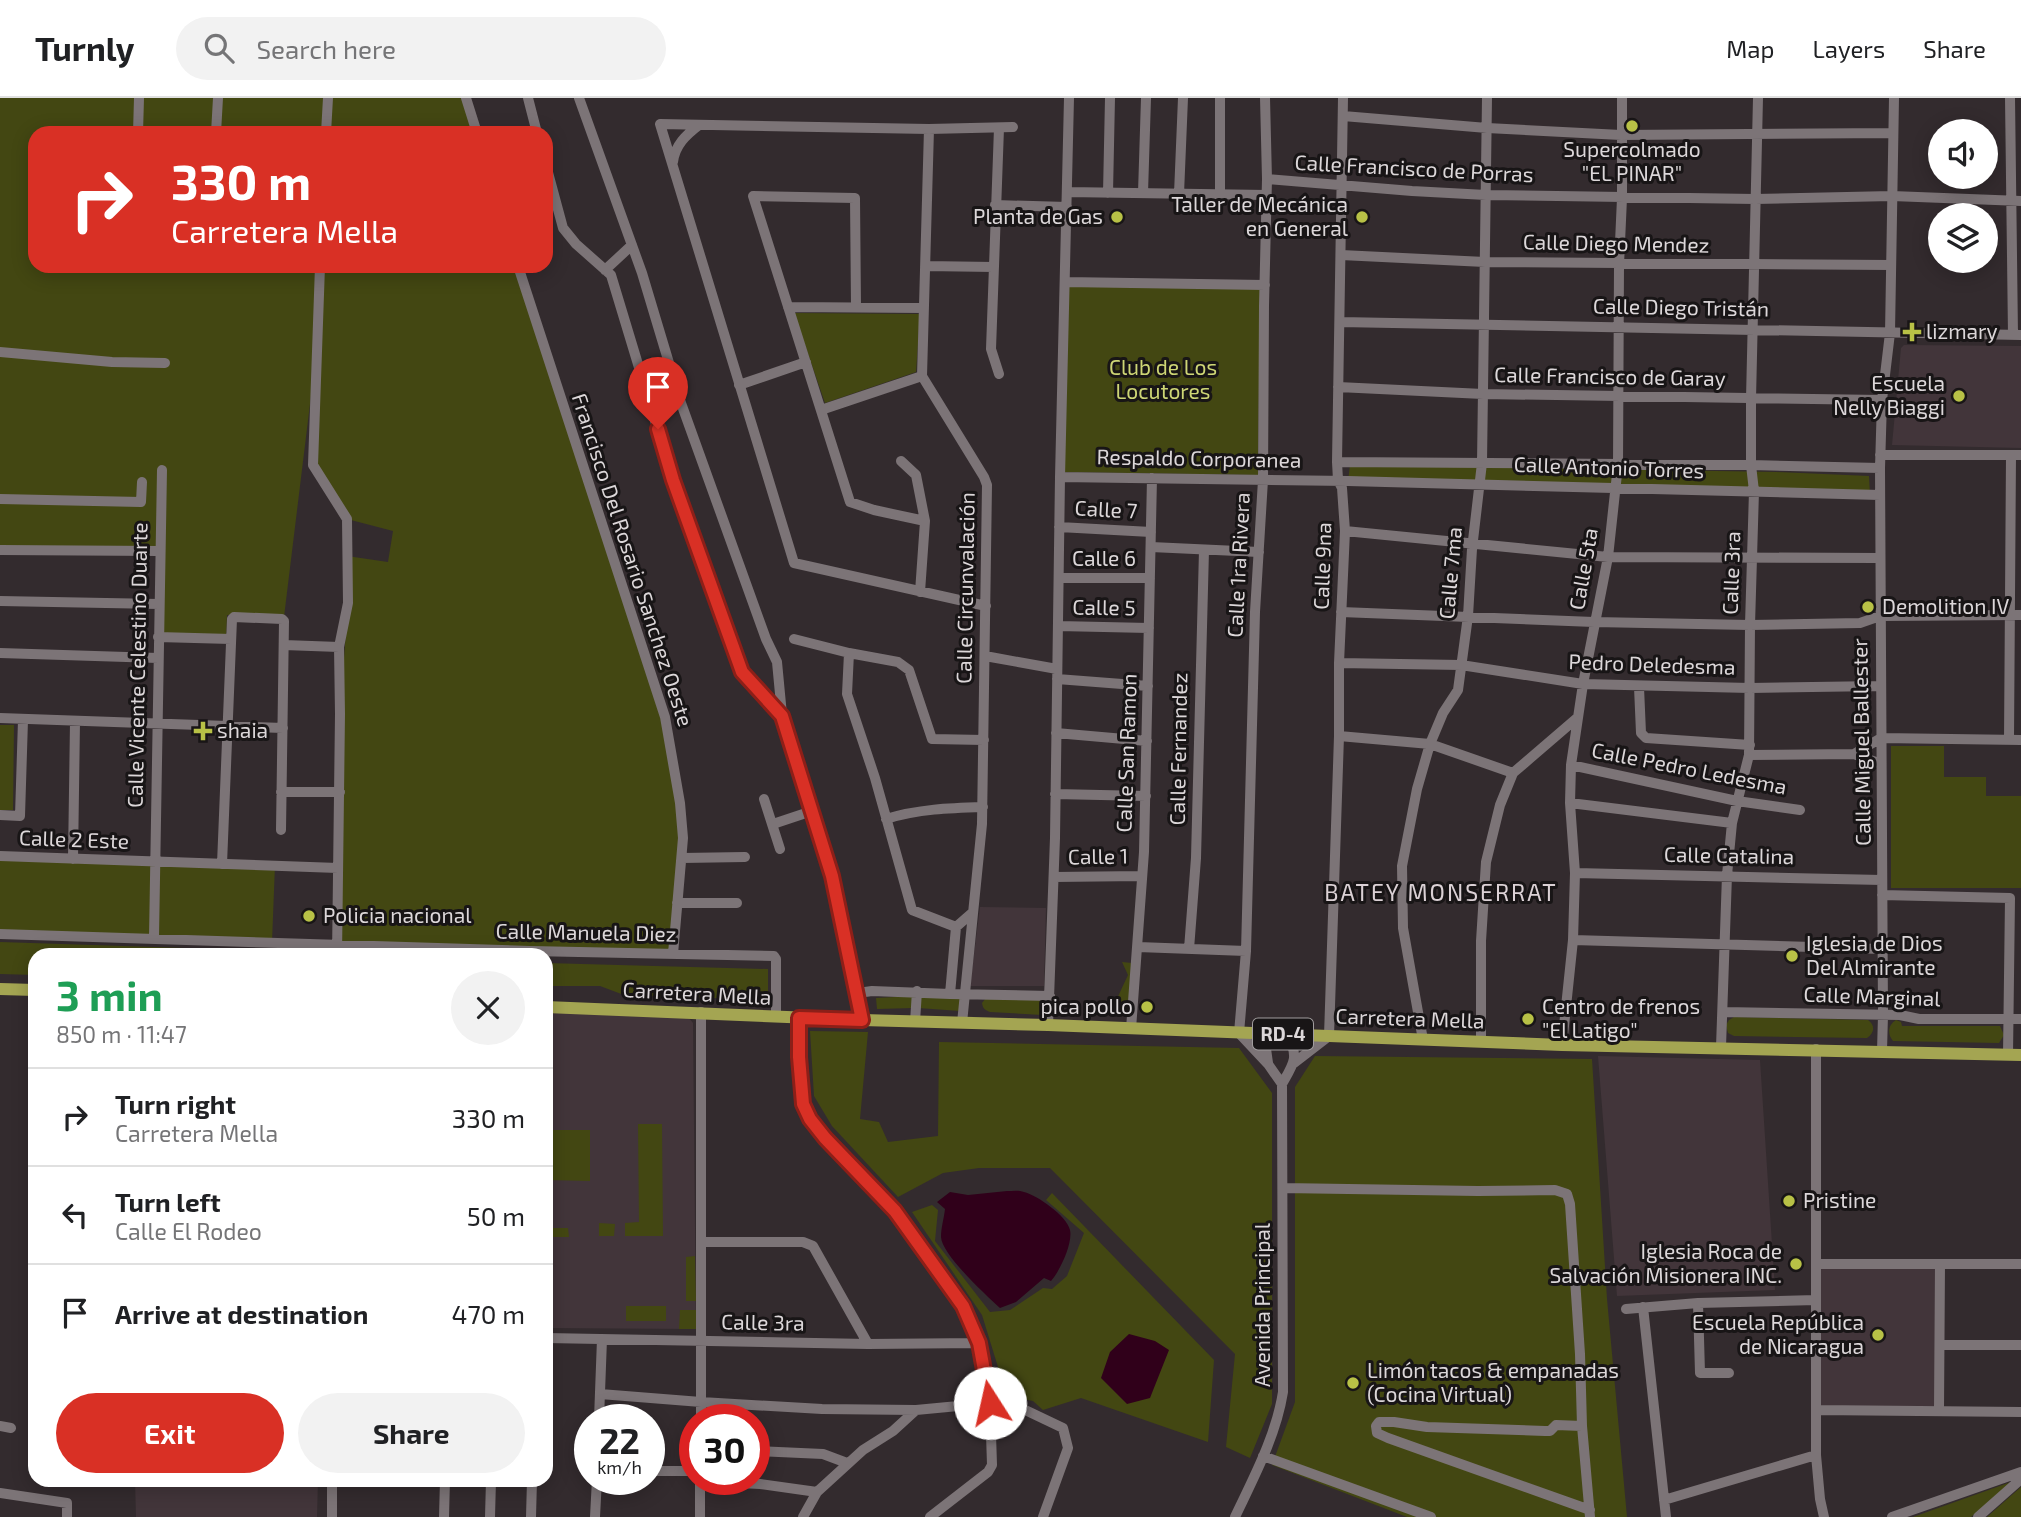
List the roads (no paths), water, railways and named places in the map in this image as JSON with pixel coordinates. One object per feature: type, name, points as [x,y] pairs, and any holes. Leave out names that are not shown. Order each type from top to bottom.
[{"type":"main road","points":[[0,989],[28,990]]},
{"type":"main road","name":"Carretera Mella","points":[[553,1007],[1562,1045],[2015,1055]]},
{"type":"street","points":[[138,126],[139,98]]},
{"type":"street","points":[[216,126],[218,98]]},
{"type":"street","points":[[326,126],[328,98]]},
{"type":"street","points":[[466,98],[475,126]]},
{"type":"street","points":[[528,98],[535,126]]},
{"type":"street","points":[[579,98],[632,244],[692,436],[766,639],[777,662],[782,716],[832,876],[862,1020]]},
{"type":"street","points":[[1048,1025],[1054,877],[1069,98]]},
{"type":"street","points":[[1108,193],[1110,98]]},
{"type":"street","points":[[1143,193],[1146,98]]},
{"type":"street","points":[[1179,194],[1183,98]]},
{"type":"street","points":[[1220,98],[1220,194]]},
{"type":"street","name":"Calle 1ra Rivera","points":[[1239,1033],[1246,951],[1262,480],[1267,195],[1265,98]]},
{"type":"street","name":"Calle 9na","points":[[1329,1036],[1339,736],[1340,612],[1345,531],[1337,462],[1343,98]]},
{"type":"street","name":"Calle 7ma","points":[[1423,1040],[1403,928],[1402,866],[1417,789],[1430,744],[1443,713],[1458,690],[1468,616],[1472,545],[1482,463],[1487,98]]},
{"type":"street","name":"Calle 5ta","points":[[1562,1045],[1573,940],[1575,873],[1570,803],[1571,765],[1583,684],[1608,556],[1617,487],[1622,98]]},
{"type":"street","name":"Calle 3ra","points":[[1721,1047],[1727,875],[1732,822],[1750,750],[1754,491],[1751,465],[1751,399],[1758,98]]},
{"type":"street","name":"Calle Miguel Ballester","points":[[1882,1051],[1880,455],[1882,400],[1890,333],[1894,98]]},
{"type":"street","points":[[2010,98],[2016,201],[2017,335]]},
{"type":"street","points":[[1343,116],[1487,128],[1622,135],[1893,133]]},
{"type":"street","points":[[986,606],[794,563],[660,124],[929,129],[1013,127]]},
{"type":"street","points":[[672,170],[674,151],[687,134],[699,125]]},
{"type":"street","points":[[999,128],[991,349],[999,374]]},
{"type":"street","points":[[821,410],[922,376],[929,129]]},
{"type":"street","name":"Calle Francisco de Porras","points":[[1267,179],[1486,195],[1755,199],[1892,196],[2016,201]]},
{"type":"street","points":[[553,191],[563,228],[576,244],[611,275],[673,480],[742,672],[782,716]]},
{"type":"street","points":[[1067,192],[1267,195]]},
{"type":"street","points":[[856,307],[855,198],[753,196],[850,502],[925,521]]},
{"type":"street","points":[[995,205],[1067,207]]},
{"type":"street","points":[[605,270],[632,244]]},
{"type":"street","name":"Calle Diego Mendez","points":[[1341,255],[1619,265],[1891,265]]},
{"type":"street","points":[[925,266],[994,267]]},
{"type":"street","points":[[320,273],[313,465],[347,519],[348,603],[339,647],[337,948]]},
{"type":"street","name":"Francisco Del Rosario Sanchez Oeste","points":[[520,273],[664,717],[680,803],[683,838],[673,954]]},
{"type":"street","points":[[1065,282],[1265,285]]},
{"type":"street","points":[[788,307],[924,308]]},
{"type":"street","name":"Calle Diego Tristán","points":[[1340,321],[2017,335]]},
{"type":"street","points":[[0,352],[112,362],[165,363]]},
{"type":"street","points":[[739,385],[806,362]]},
{"type":"street","name":"Calle Circunvalación","points":[[922,376],[986,481],[983,807],[962,1023]]},
{"type":"street","name":"Calle Francisco de Garay","points":[[1338,387],[1483,394],[1882,400]]},
{"type":"street","points":[[1880,455],[2016,455],[2009,740]]},
{"type":"street","points":[[901,461],[916,475],[925,521],[920,592]]},
{"type":"street","points":[[1337,462],[1880,468]]},
{"type":"street","name":"Calle Vicente Celestino Duarte","points":[[154,862],[162,470]]},
{"type":"street","name":"Respaldo Corporanea","points":[[1060,477],[1338,481]]},
{"type":"street","name":"Calle San Ramon","points":[[1131,1028],[1146,796],[1152,478]]},
{"type":"street","name":"Calle Antonio Torres","points":[[1338,481],[1880,495]]},
{"type":"street","points":[[0,499],[141,502],[142,482]]},
{"type":"street","name":"Calle 7","points":[[1059,527],[1151,532]]},
{"type":"street","points":[[1345,531],[1608,556],[1880,558]]},
{"type":"street","name":"Calle 7","points":[[1151,547],[1259,552]]},
{"type":"street","points":[[0,550],[159,551]]},
{"type":"street","name":"Calle Fernandez","points":[[1189,949],[1196,858],[1204,550]]},
{"type":"street","name":"Calle 6","points":[[1059,578],[1150,578]]},
{"type":"street","points":[[0,601],[159,604]]},
{"type":"street","points":[[1340,612],[1750,625],[1860,623],[1880,616],[2021,615]]},
{"type":"street","points":[[222,864],[233,618],[283,619],[281,830]]},
{"type":"street","name":"Calle 5","points":[[1058,626],[1149,628]]},
{"type":"street","points":[[158,637],[231,639]]},
{"type":"street","points":[[794,639],[898,662],[909,670],[932,739],[984,740]]},
{"type":"street","points":[[284,645],[339,647]]},
{"type":"street","points":[[0,653],[158,658]]},
{"type":"street","points":[[849,653],[847,694],[912,910],[956,928]]},
{"type":"street","points":[[985,656],[1057,674],[1149,686]]},
{"type":"street","name":"Pedro Deledesma","points":[[1339,663],[1461,665],[1583,684],[1639,687],[1880,686]]},
{"type":"street","points":[[1639,687],[1641,733],[1646,738],[1750,750],[1854,754],[1881,764]]},
{"type":"street","points":[[1481,1041],[1481,941],[1486,862],[1500,805],[1513,773],[1577,718]]},
{"type":"street","points":[[0,719],[282,728]]},
{"type":"street","points":[[0,815],[20,816],[23,720]]},
{"type":"street","points":[[73,859],[75,722]]},
{"type":"street","points":[[1056,733],[1147,741]]},
{"type":"street","points":[[1339,736],[1430,744],[1513,773]]},
{"type":"street","points":[[1854,754],[1881,738],[2021,740]]},
{"type":"street","name":"Calle Pedro Ledesma","points":[[1571,765],[1737,801],[1800,810]]},
{"type":"street","points":[[281,792],[340,792]]},
{"type":"street","points":[[1055,794],[1146,796]]},
{"type":"street","points":[[764,799],[780,849]]},
{"type":"street","points":[[1570,803],[1732,822]]},
{"type":"street","points":[[886,819],[905,813],[937,809],[983,807]]},
{"type":"street","points":[[773,824],[811,811]]},
{"type":"street","name":"Calle 2 Este","points":[[0,856],[154,862],[154,937]]},
{"type":"street","points":[[682,858],[745,858]]},
{"type":"street","points":[[154,862],[338,868]]},
{"type":"street","name":"Calle Catalina","points":[[1575,873],[1882,880]]},
{"type":"street","name":"Calle 1","points":[[1054,877],[1142,876]]},
{"type":"street","points":[[1882,895],[2010,898],[2016,926],[2015,1055]]},
{"type":"street","points":[[677,903],[737,904]]},
{"type":"street","points":[[950,994],[956,928],[972,913]]},
{"type":"street","name":"Calle Manuela Diez","points":[[0,934],[154,937],[309,948]]},
{"type":"street","points":[[1573,940],[1882,949]]},
{"type":"street","points":[[1138,947],[1246,951]]},
{"type":"street","name":"Calle Manuela Diez","points":[[553,953],[775,957],[776,1017]]},
{"type":"street","points":[[858,993],[917,991],[965,995],[1050,996]]},
{"type":"street","points":[[915,1022],[917,991]]},
{"type":"street","points":[[701,1012],[701,1402]]},
{"type":"street","name":"Calle Marginal","points":[[1723,1012],[2015,1019]]},
{"type":"street","points":[[799,1018],[803,1104],[810,1119],[895,1211],[963,1306],[979,1343],[990,1403],[992,1465],[988,1472],[930,1517]]},
{"type":"street","points":[[1239,1033],[1268,1063],[1282,1084],[1296,1055],[1288,1035]]},
{"type":"street","points":[[1268,1063],[1266,1049],[1272,1034]]},
{"type":"street","points":[[1294,1063],[1329,1036]]},
{"type":"street","points":[[1816,1049],[1816,1455],[1819,1499],[1824,1517]]},
{"type":"street","name":"Avenida Principal","points":[[1235,1517],[1263,1456],[1280,1411],[1283,1392],[1282,1084]]},
{"type":"street","points":[[1283,1188],[1555,1190],[1567,1194],[1570,1204],[1582,1426],[1590,1514],[1388,1438],[1377,1433],[1376,1426],[1379,1422],[1394,1422],[1427,1427],[1545,1432],[1556,1425],[1582,1426]]},
{"type":"street","points":[[701,1242],[803,1242],[813,1246],[868,1344]]},
{"type":"street","points":[[1816,1264],[2021,1264]]},
{"type":"street","points":[[1940,1264],[1940,1411]]},
{"type":"street","points":[[1626,1309],[1698,1303],[1816,1300]]},
{"type":"street","points":[[1698,1303],[1700,1373],[1729,1373]]},
{"type":"street","points":[[1643,1307],[1666,1517]]},
{"type":"street","name":"Calle 3ra","points":[[553,1338],[868,1344],[979,1343]]},
{"type":"street","points":[[600,1404],[602,1339]]},
{"type":"street","points":[[1940,1345],[2021,1345]]},
{"type":"street","points":[[600,1394],[822,1409],[916,1410],[990,1403],[1021,1408],[1063,1428],[1068,1448],[1043,1517]]},
{"type":"street","points":[[803,1517],[817,1492],[863,1450],[893,1432],[916,1410]]},
{"type":"street","points":[[1817,1410],[2021,1412]]},
{"type":"street","points":[[770,1452],[823,1454],[847,1464]]},
{"type":"street","points":[[1664,1500],[1816,1455]]},
{"type":"street","points":[[1263,1456],[1431,1517]]},
{"type":"street","points":[[1892,1517],[2021,1472]]},
{"type":"street","points":[[1978,1517],[2021,1479]]},
{"type":"street","points":[[770,1486],[817,1492]]},
{"type":"street","points":[[332,1487],[332,1517]]},
{"type":"street","points":[[444,1517],[445,1487]]},
{"type":"street","points":[[491,1487],[491,1517]]},
{"type":"street","points":[[531,1517],[532,1487]]},
{"type":"street","points":[[0,1493],[67,1503],[67,1517]]},
{"type":"street","points":[[596,1517],[597,1495]]},
{"type":"street","points":[[699,1495],[700,1517]]},
{"type":"place","name":"Supercolmado \"EL PINAR\"","points":[[1632,126]]},
{"type":"place","name":"Planta de Gas","points":[[1117,217]]},
{"type":"place","name":"Taller de Mecánica en General","points":[[1362,217]]},
{"type":"place","name":"lizmary","points":[[1912,332]]},
{"type":"place","name":"Escuela Nelly Biaggi","points":[[1959,396]]},
{"type":"place","name":"Demolition IV","points":[[1868,607]]},
{"type":"place","name":"shaia","points":[[203,731]]},
{"type":"place","name":"Policia nacional","points":[[309,916]]},
{"type":"place","name":"Iglesia de Dios Del Almirante","points":[[1792,956]]},
{"type":"place","name":"pica pollo","points":[[1147,1007]]},
{"type":"place","name":"Centro de frenos \"El Latigo\"","points":[[1528,1019]]},
{"type":"place","name":"Pristine","points":[[1789,1201]]},
{"type":"place","name":"Iglesia Roca de Salvación Misionera INC.","points":[[1796,1264]]},
{"type":"place","name":"Escuela República de Nicaragua","points":[[1878,1335]]},
{"type":"place","name":"Limón tacos & empanadas (Cocina Virtual)","points":[[1353,1383]]},
{"type":"district","name":"BATEY MONSERRAT","points":[[1441,893]]},
{"type":"park label","name":"Club de Los Locutores","points":[[1163,380]]}]
